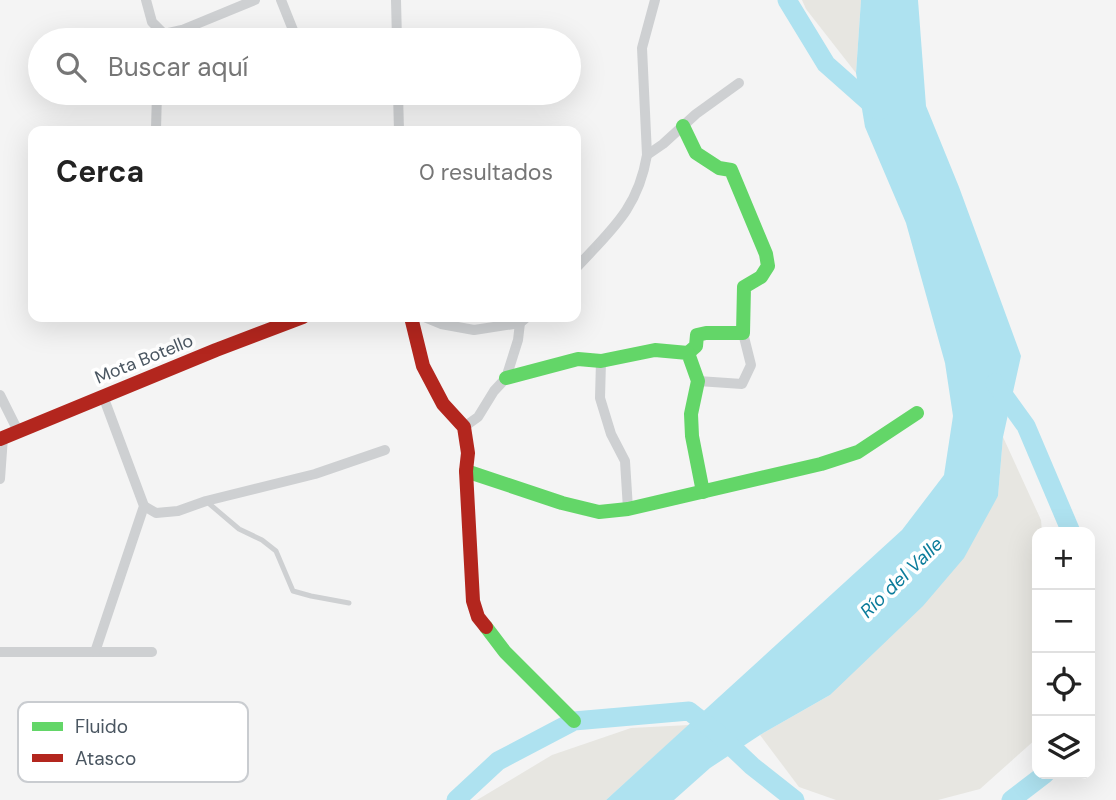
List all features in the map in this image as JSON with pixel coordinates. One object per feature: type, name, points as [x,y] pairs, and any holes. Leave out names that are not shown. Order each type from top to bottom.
[{"type":"street","points":[[146,0],[156,28]]},
{"type":"street","points":[[187,28],[255,0]]},
{"type":"street","points":[[281,0],[293,28]]},
{"type":"street","points":[[396,0],[397,28]]},
{"type":"street","points":[[581,263],[626,214],[637,194],[645,170],[647,155],[642,48],[655,0]]},
{"type":"street","points":[[647,155],[739,83]]},
{"type":"street","points":[[156,126],[157,105]]},
{"type":"street","points":[[398,105],[399,126]]},
{"type":"street","points":[[683,126],[696,153],[719,168],[731,170],[766,254],[768,266],[761,277],[744,287],[743,332],[751,365],[742,384],[698,381]]},
{"type":"street","name":"Mota Botello","points":[[2,438],[290,322]]},
{"type":"street","points":[[412,322],[424,366],[443,404],[464,427],[468,453],[466,471],[473,601],[478,617],[505,652],[574,721]]},
{"type":"street","points":[[436,322],[474,330],[513,322]]},
{"type":"street","points":[[464,427],[478,417],[494,391],[506,378],[522,322]]},
{"type":"street","points":[[506,378],[578,359],[601,361],[655,350],[688,352],[696,346],[697,335],[743,332]]},
{"type":"street","points":[[688,352],[698,381],[691,414],[702,492]]},
{"type":"street","points":[[601,361],[600,398],[611,434],[625,461],[628,509]]},
{"type":"street","points":[[0,396],[18,431]]},
{"type":"street","points":[[95,652],[144,506],[103,396]]},
{"type":"street","points":[[466,471],[562,503],[599,512],[628,509],[821,464],[858,452],[918,413]]},
{"type":"street","points":[[0,479],[2,438]]},
{"type":"street","points":[[144,506],[156,513],[177,511],[206,501],[315,474],[385,450]]},
{"type":"street","points":[[0,652],[152,652]]},
{"type":"lane","points":[[206,501],[239,529],[262,540],[276,551],[293,591],[349,603]]},
{"type":"sand","points":[[802,0],[861,0],[856,73],[806,9]]},
{"type":"sand","points":[[1003,437],[1041,520],[1042,527],[1032,527],[1032,743],[980,789],[938,800],[836,800],[799,787],[760,735],[830,695],[998,496]]},
{"type":"sand","points":[[689,725],[606,800],[477,800],[552,755],[631,728]]},
{"type":"water","points":[[861,0],[918,0],[926,106],[1021,356],[1003,437],[998,496],[964,558],[923,606],[830,695],[760,735],[710,768],[674,800],[606,800],[902,530],[944,475],[953,416],[945,363],[906,223],[865,127],[856,73]]},
{"type":"waterway","name":"Río del Valle","points":[[787,0],[826,64],[879,111]]},
{"type":"waterway","name":"Río del Valle","points":[[995,383],[1026,426],[1069,527]]},
{"type":"waterway","name":"Río del Valle","points":[[456,800],[498,761],[574,721],[689,711],[795,800]]},
{"type":"waterway","name":"Río del Valle","points":[[1011,800],[1038,779]]},
{"type":"traffic: fast","points":[[683,126],[696,153],[719,168],[731,170],[766,254],[768,266],[761,277],[744,287],[743,333],[697,335],[696,346],[688,353]]},
{"type":"traffic: fast","points":[[506,378],[578,359],[601,361],[655,350],[688,353],[698,381],[691,414],[692,436],[703,492]]},
{"type":"traffic: fast","points":[[466,471],[562,503],[599,512],[628,509],[821,464],[858,452],[917,413]]},
{"type":"traffic: fast","points":[[486,627],[505,652],[574,721]]},
{"type":"traffic: jam","points":[[0,439],[290,322]]},
{"type":"traffic: jam","points":[[412,322],[423,366],[443,404],[464,427],[468,453],[466,471],[473,601],[478,617],[486,627]]}]
